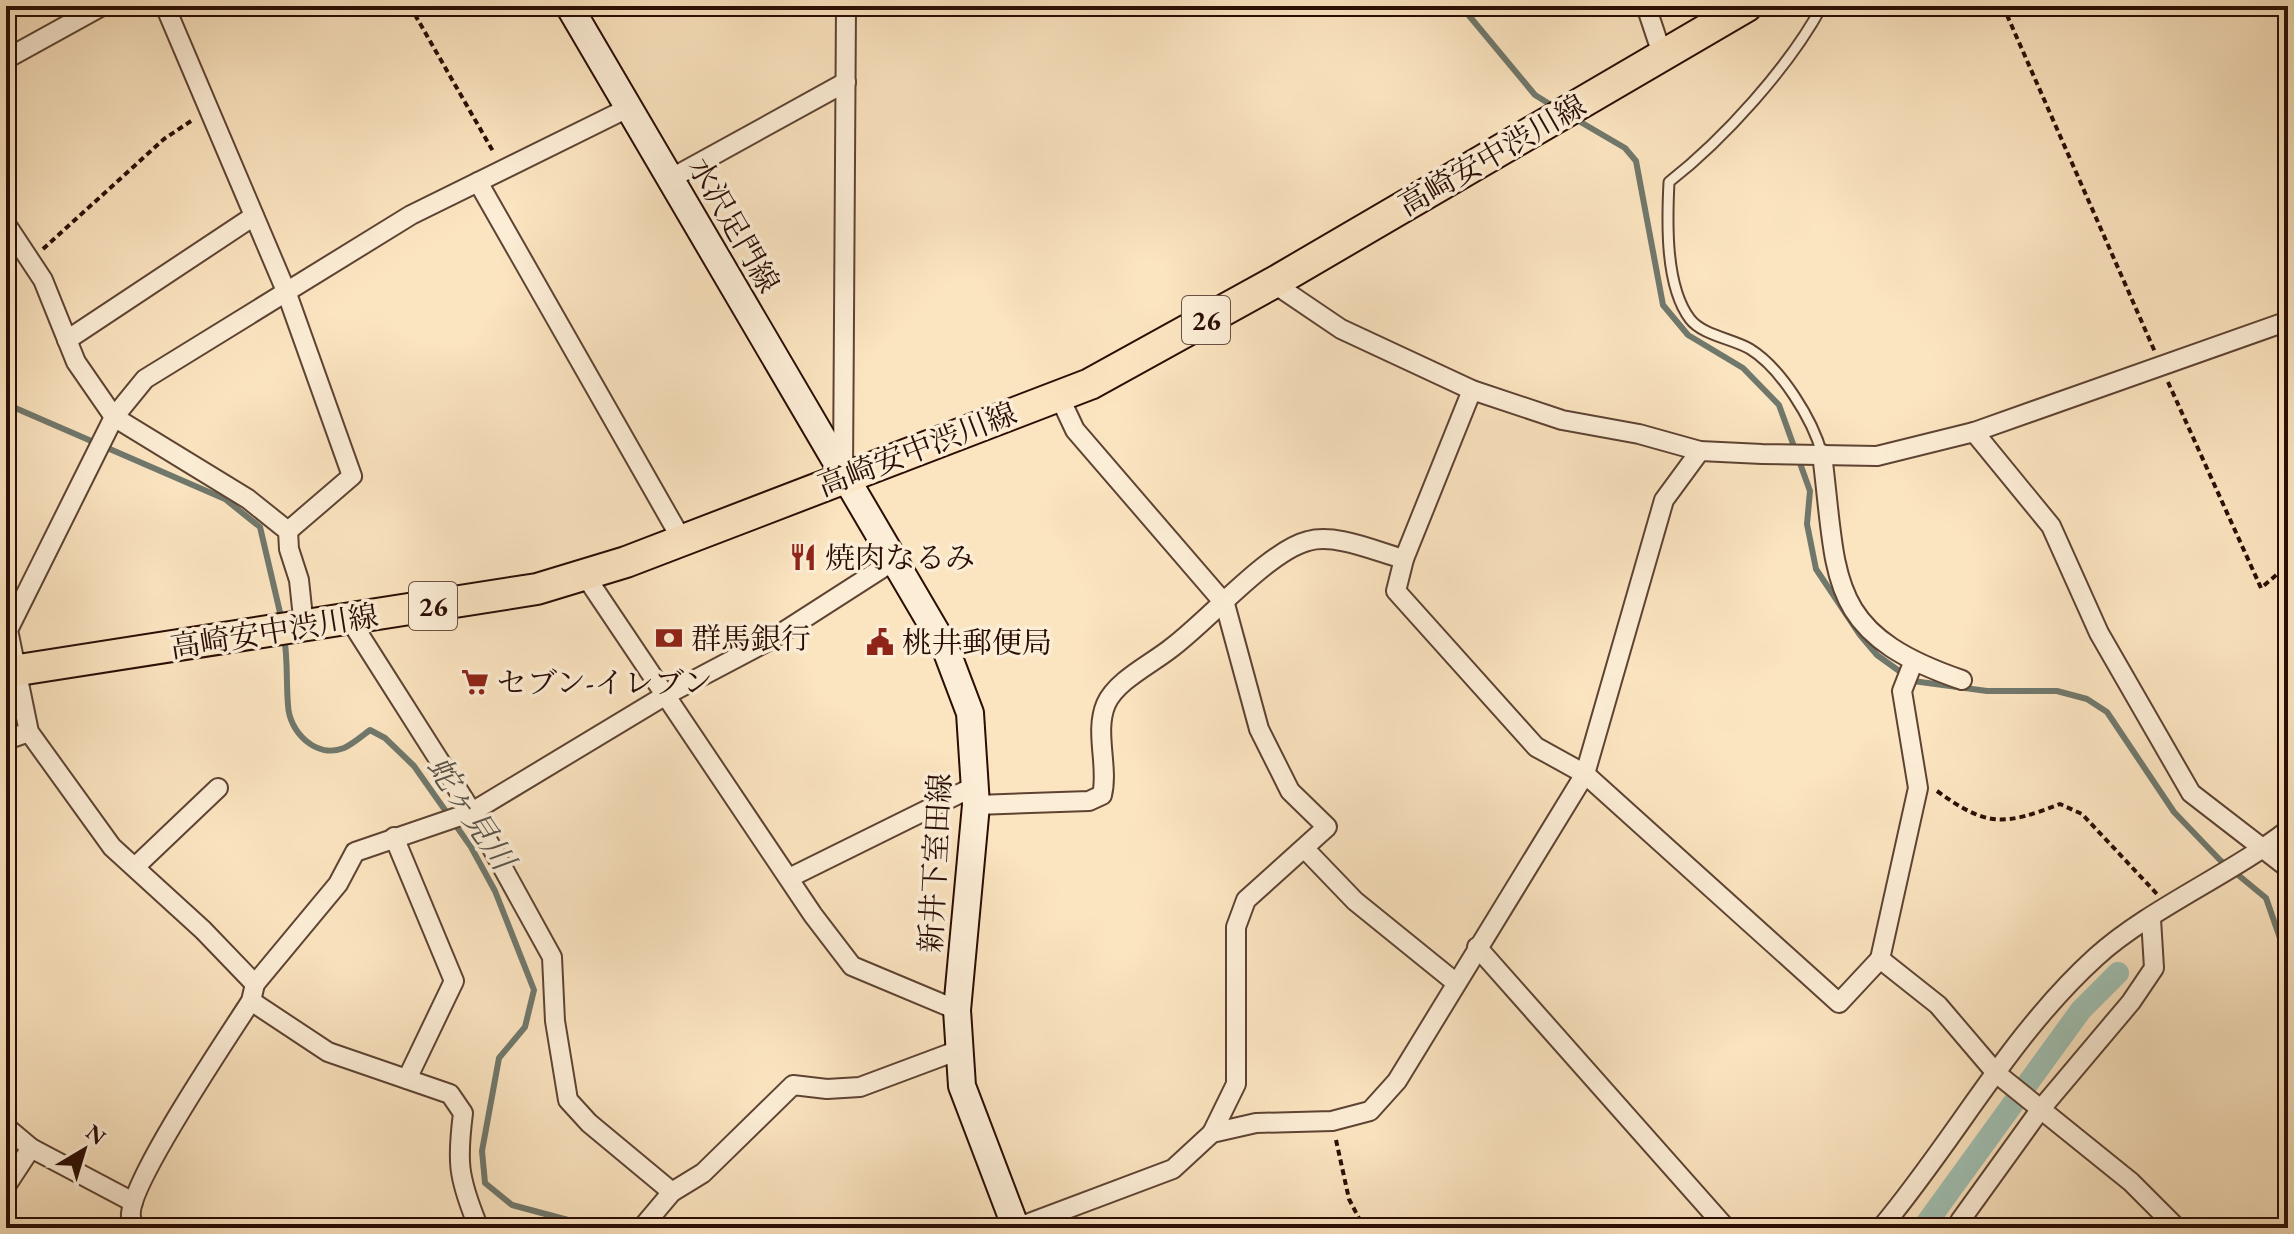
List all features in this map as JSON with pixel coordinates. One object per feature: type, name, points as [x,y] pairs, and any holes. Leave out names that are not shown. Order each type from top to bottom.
[{"type":"main road","name":"水沢足門線","points":[[569,6],[843,476]]},
{"type":"main road","name":"高崎安中渋川線","points":[[12,672],[350,620],[537,589],[586,577],[843,476],[1059,396],[1090,384],[1273,283],[1747,6]]},
{"type":"main road","name":"新井下室田線","points":[[843,476],[945,647],[970,713],[976,795],[957,1010],[962,1086],[1016,1228]]},
{"type":"street","points":[[6,59],[102,6]]},
{"type":"street","points":[[165,6],[286,291],[352,476],[288,531]]},
{"type":"street","points":[[843,476],[846,6]]},
{"type":"street","points":[[1646,6],[1662,54]]},
{"type":"street","points":[[670,179],[846,82]]},
{"type":"street","points":[[474,1228],[476,1221],[462,1184],[457,1157],[463,1113],[450,1094],[328,1052],[253,992],[135,867],[112,847],[29,732],[12,672],[7,630],[114,417],[145,379],[411,215],[628,108]]},
{"type":"street","points":[[478,182],[682,540]]},
{"type":"street","points":[[67,340],[254,216]]},
{"type":"street","points":[[6,224],[43,280],[76,362],[114,417],[248,499],[288,531],[289,549],[299,580],[304,627]]},
{"type":"street","points":[[1273,283],[1341,329],[1472,390],[1562,420],[1639,434],[1700,451],[1762,454],[1877,456],[1974,432],[2288,321]]},
{"type":"street","points":[[1472,390],[1404,559],[1396,591],[1536,747],[1585,774],[1839,1003],[1880,959],[1918,788],[1902,691],[1913,663]]},
{"type":"street","points":[[1016,1228],[1173,1169],[1212,1133],[1236,1084],[1236,927],[1246,900],[1327,827],[1290,791],[1259,729],[1225,604],[1075,430],[1059,396]]},
{"type":"street","points":[[1974,432],[2051,526],[2099,633],[2191,793],[2288,868]]},
{"type":"street","points":[[1212,1133],[1256,1123],[1332,1121],[1370,1111],[1397,1081],[1585,774],[1664,500],[1700,451]]},
{"type":"street","points":[[1816,454],[1837,577],[1854,614],[1887,647],[1913,663],[1962,680]]},
{"type":"street","points":[[789,878],[976,795],[1089,801],[1102,795],[1106,781],[1102,733],[1106,705],[1119,688],[1225,604],[1281,553],[1310,540],[1337,541],[1404,559]]},
{"type":"street","points":[[136,1228],[131,1217],[133,1202],[165,1135],[253,992],[338,884],[355,852],[472,812],[666,695],[772,639],[895,560]]},
{"type":"street","points":[[586,577],[852,966],[957,1010]]},
{"type":"street","points":[[350,620],[472,812],[552,957],[555,1021],[568,1100],[589,1123],[672,1192]]},
{"type":"street","points":[[6,740],[29,732]]},
{"type":"street","points":[[135,867],[218,788]]},
{"type":"street","points":[[1881,1228],[1996,1073],[2070,981],[2100,954],[2288,830]]},
{"type":"street","points":[[394,837],[454,981],[407,1079]]},
{"type":"street","points":[[1305,849],[1355,901],[1455,982]]},
{"type":"street","points":[[1966,1228],[1960,1221],[2040,1110],[2131,1002],[2154,968],[2151,919]]},
{"type":"street","points":[[1477,947],[1726,1228]]},
{"type":"street","points":[[1880,959],[1938,1005],[1996,1073],[2131,1182],[2177,1228]]},
{"type":"street","points":[[648,1228],[645,1224],[672,1192],[703,1173],[793,1085],[827,1089],[860,1087],[959,1050]]},
{"type":"street","points":[[6,1127],[31,1148],[133,1202]]},
{"type":"street","points":[[6,1186],[31,1148]]},
{"type":"lane","points":[[1816,454],[1816,429],[1784,383],[1752,350],[1693,323],[1679,301],[1666,227],[1669,182],[1707,153],[1806,35],[1822,6]]},
{"type":"path","points":[[410,6],[504,169]]},
{"type":"path","points":[[2003,6],[2261,588],[2288,565]]},
{"type":"path","points":[[2273,6],[2288,27]]},
{"type":"path","points":[[30,261],[164,139],[209,109]]},
{"type":"path","points":[[1916,779],[1982,820],[2028,816],[2060,804],[2082,814],[2170,907]]},
{"type":"path","points":[[1332,1121],[1349,1199],[1364,1228]]},
{"type":"waterway","points":[[1461,6],[1535,95],[1556,108]]},
{"type":"waterway","points":[[1572,117],[1625,148],[1636,161],[1663,305],[1688,335],[1743,368],[1779,405],[1810,491],[1807,524],[1816,569],[1860,635],[1877,655],[1913,681],[1987,691],[2057,691],[2087,699],[2107,712],[2174,812],[2220,860],[2266,898],[2288,961]]},
{"type":"waterway","name":"蛇ヶ見川","points":[[6,404],[225,499],[260,527],[282,621]]},
{"type":"waterway","name":"蛇ヶ見川","points":[[284,636],[288,705],[293,725],[306,741],[324,750],[344,748],[370,730],[385,738],[414,766],[471,847],[495,891],[534,990],[525,1027],[499,1058],[482,1151],[485,1183],[512,1205],[598,1228]]},
{"type":"waterway","points":[[1923,1228],[2081,1010],[2118,973]]},
{"type":"place","name":"焼肉なるみ","points":[[803,557]]},
{"type":"place","name":"群馬銀行","points":[[669,638]]},
{"type":"place","name":"桃井郵便局","points":[[880,642]]},
{"type":"place","name":"セブン-イレブン","points":[[475,682]]}]
